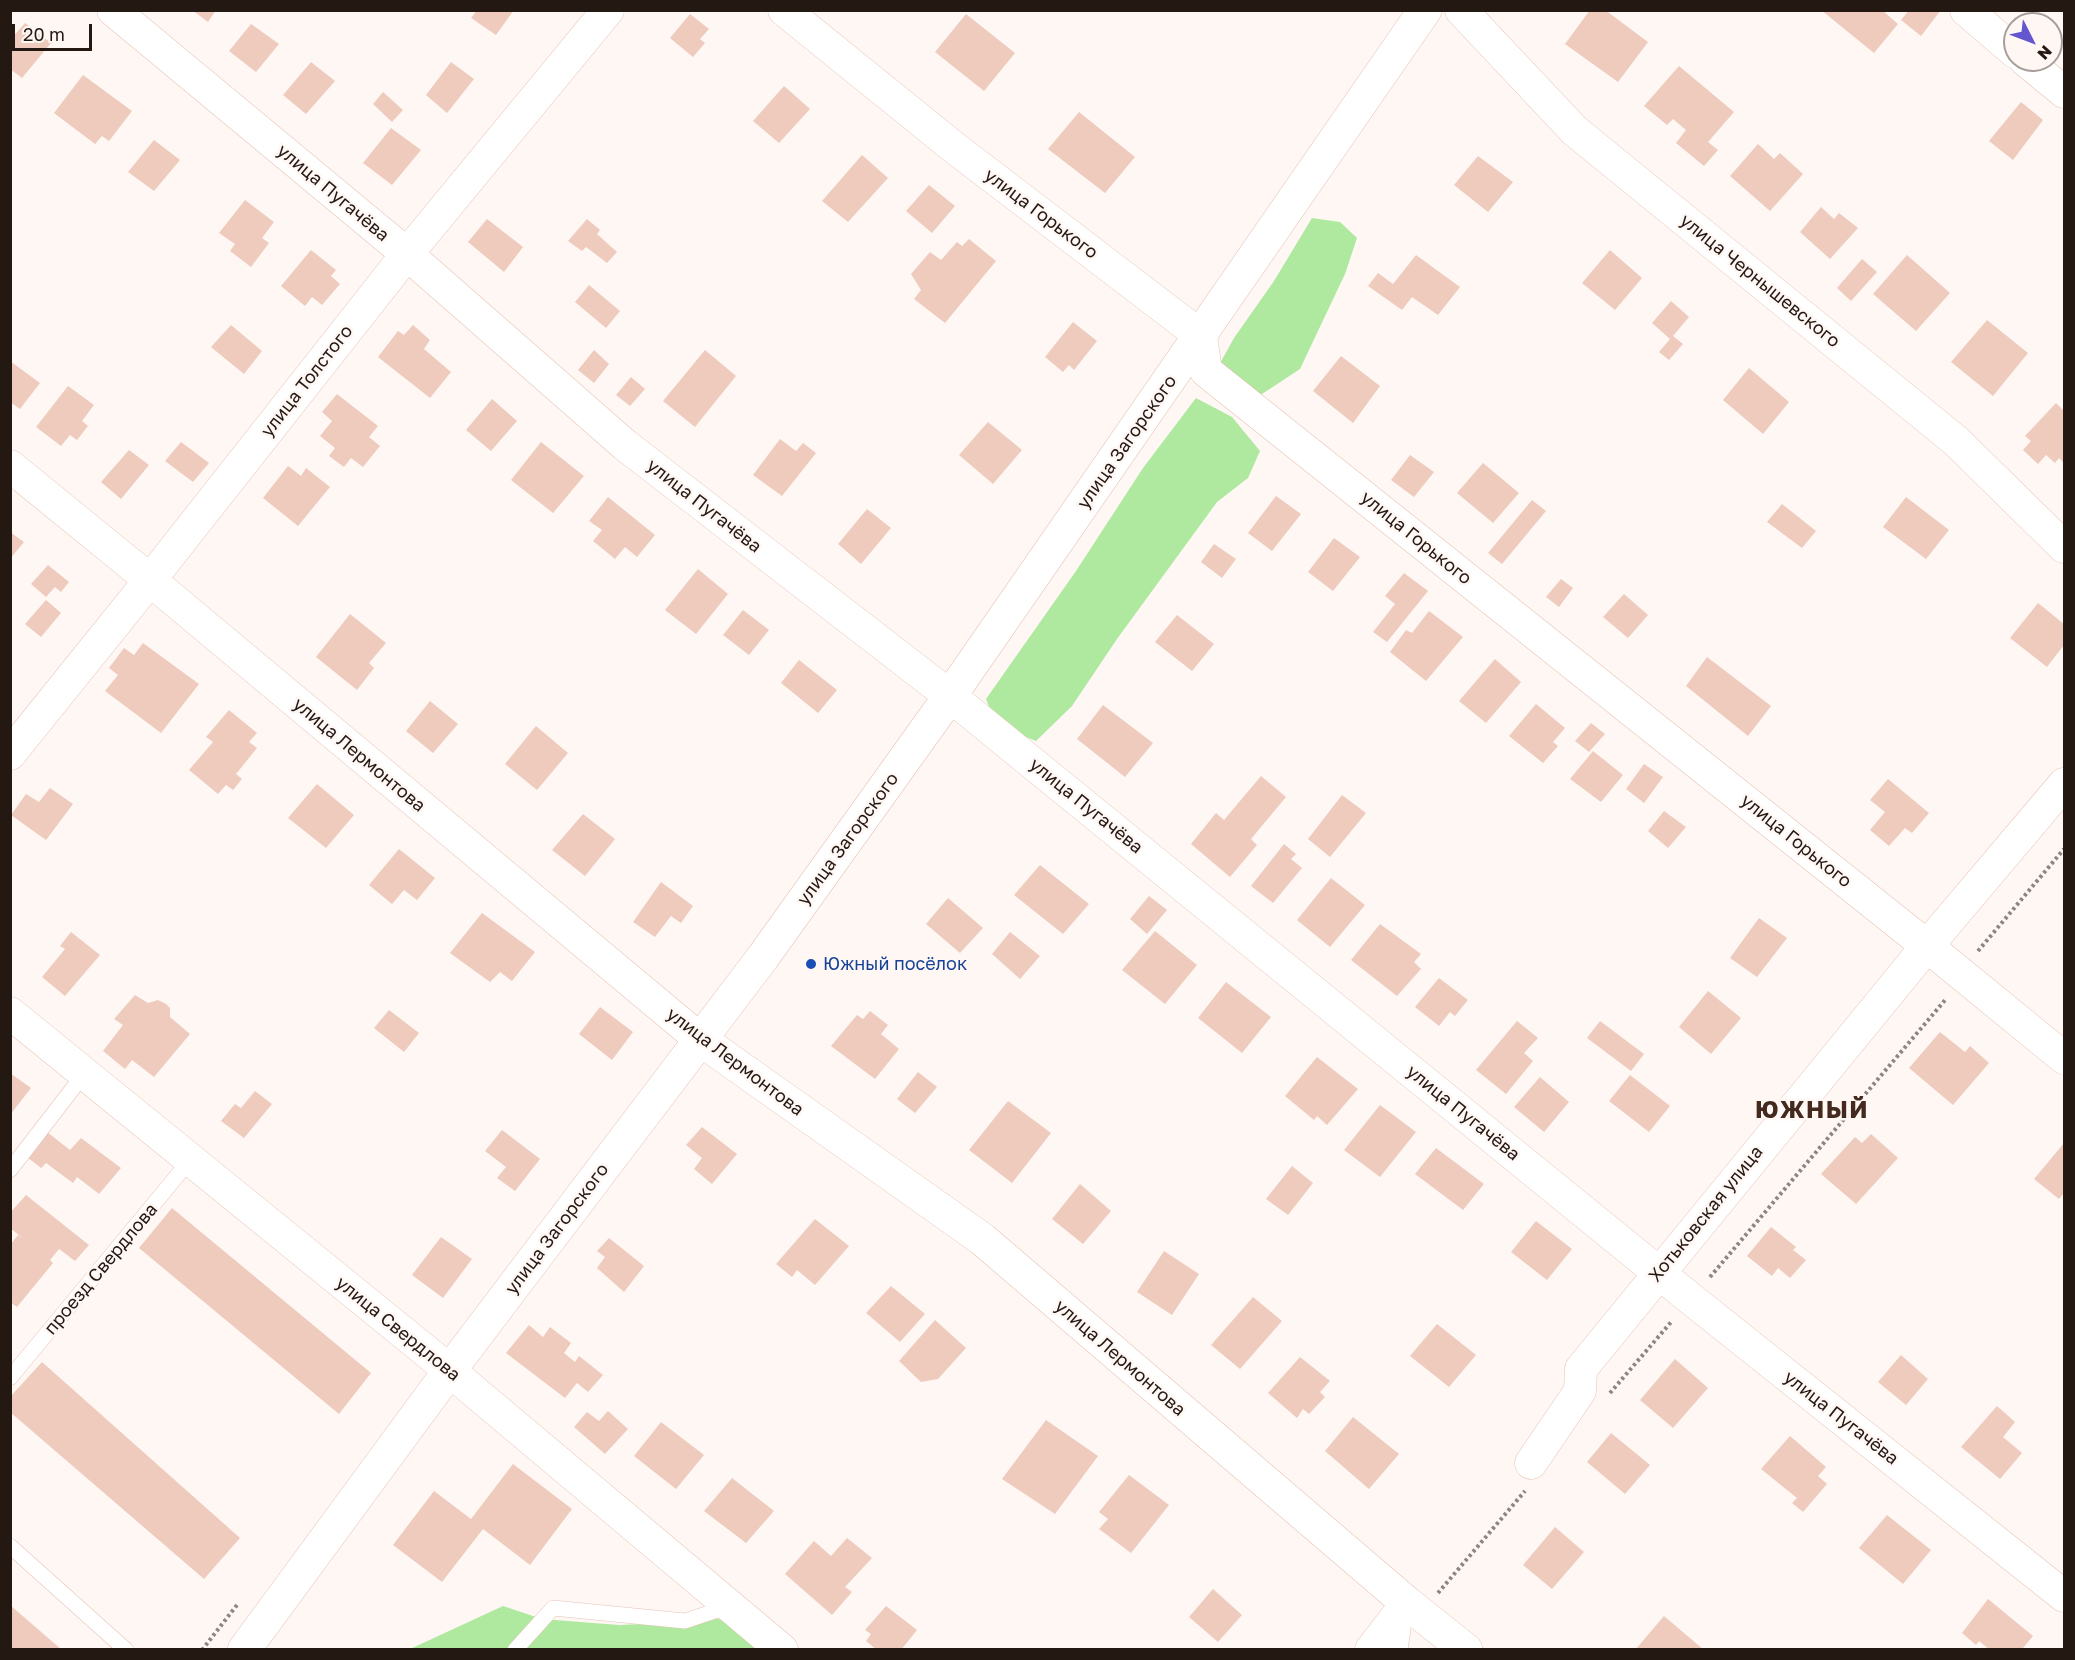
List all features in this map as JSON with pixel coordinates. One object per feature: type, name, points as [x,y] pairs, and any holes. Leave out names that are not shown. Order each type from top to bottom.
[{"type":"main road","name":"улица Загорского","points":[[244,1650],[450,1370],[770,948],[951,696],[1425,10]]},
{"type":"main road","name":"улица Лермонтова","points":[[701,1040],[981,1239],[1407,1603],[1466,1650]]},
{"type":"street","name":"улица Пугачёва","points":[[113,10],[407,254],[625,445],[951,696],[1691,1299],[2064,1596]]},
{"type":"street","name":"улица Толстого","points":[[10,754],[407,254],[608,10]]},
{"type":"street","name":"улица Горького","points":[[784,10],[956,149],[1201,336],[1206,371],[1962,974],[2064,1058]]},
{"type":"street","name":"улица Чернышевского","points":[[1461,10],[1575,131],[1956,441],[2064,547]]},
{"type":"street","points":[[1966,10],[2003,42]]},
{"type":"street","points":[[2040,72],[2064,92]]},
{"type":"street","name":"улица Лермонтова","points":[[10,466],[701,1040]]},
{"type":"street","name":"Хотьковская улица","points":[[1531,1463],[1580,1391],[1581,1369],[1658,1272],[2064,783]]},
{"type":"street","name":"улица Свердлова","points":[[10,1013],[450,1370],[782,1650]]},
{"type":"street","points":[[1371,1650],[1407,1603]]},
{"type":"lane","points":[[10,1170],[84,1074]]},
{"type":"lane","name":"проезд Свердлова","points":[[10,1378],[191,1159]]},
{"type":"lane","points":[[10,1546],[126,1650]]},
{"type":"lane","points":[[1401,1650],[1407,1603]]},
{"type":"lane","points":[[515,1650],[553,1608],[685,1621],[730,1606]]},
{"type":"path","points":[[1691,1299],[2064,849]]},
{"type":"green space","points":[[1312,218],[1340,222],[1357,238],[1345,274],[1300,369],[1259,396],[1219,365]]},
{"type":"green space","points":[[1196,398],[1232,417],[1260,451],[1248,478],[1217,502],[1117,639],[1072,706],[1036,741],[1018,734],[992,714],[986,699],[1076,571],[1143,468]]},
{"type":"green space","points":[[503,1606],[542,1619],[619,1625],[687,1622],[707,1613],[745,1632],[764,1650],[408,1650]]},
{"type":"building","points":[[192,10],[216,10],[208,22]]},
{"type":"building","points":[[477,10],[514,10],[496,35],[471,18]]},
{"type":"building","points":[[1590,10],[1605,10],[1648,42],[1618,82],[1565,44]]},
{"type":"building","points":[[1821,10],[1882,10],[1898,24],[1874,53]]},
{"type":"building","points":[[1909,10],[1941,10],[1921,36],[1901,20]]},
{"type":"building","points":[[690,14],[709,29],[700,39],[705,43],[693,57],[670,38]]},
{"type":"building","points":[[966,14],[1015,53],[984,91],[935,52]]},
{"type":"building","points":[[25,23],[51,43],[22,78],[10,69],[10,40]]},
{"type":"building","points":[[251,24],[279,44],[256,72],[229,51]]},
{"type":"building","points":[[311,62],[335,81],[306,114],[283,95]]},
{"type":"building","points":[[451,62],[474,79],[447,113],[426,95]]},
{"type":"building","points":[[1679,66],[1734,112],[1708,142],[1718,150],[1704,166],[1676,143],[1686,130],[1673,119],[1667,125],[1644,106]]},
{"type":"building","points":[[83,75],[132,111],[109,141],[102,136],[95,144],[54,113]]},
{"type":"building","points":[[784,86],[810,109],[779,143],[753,121]]},
{"type":"building","points":[[383,92],[403,110],[392,122],[373,104]]},
{"type":"building","points":[[2021,102],[2043,120],[2013,160],[1989,141]]},
{"type":"building","points":[[1079,112],[1135,157],[1105,193],[1048,149]]},
{"type":"building","points":[[391,128],[421,150],[392,185],[363,163]]},
{"type":"building","points":[[154,140],[180,160],[154,191],[128,172]]},
{"type":"building","points":[[1758,144],[1774,159],[1780,153],[1803,174],[1770,211],[1730,176]]},
{"type":"building","points":[[862,155],[888,178],[848,222],[822,201]]},
{"type":"building","points":[[1478,156],[1513,182],[1488,212],[1454,185]]},
{"type":"building","points":[[929,185],[955,206],[932,233],[906,211]]},
{"type":"building","points":[[245,200],[274,222],[262,238],[269,243],[251,267],[230,251],[235,244],[219,233]]},
{"type":"building","points":[[1821,207],[1834,219],[1839,213],[1858,228],[1830,259],[1800,232]]},
{"type":"building","points":[[487,219],[523,247],[504,272],[468,242]]},
{"type":"building","points":[[587,219],[600,230],[597,234],[617,252],[607,263],[586,247],[582,251],[568,241]]},
{"type":"building","points":[[969,239],[996,261],[945,323],[914,299],[921,290],[911,274],[930,252],[941,260],[957,242],[962,246]]},
{"type":"building","points":[[311,250],[336,270],[331,276],[340,284],[322,305],[312,297],[305,306],[281,286]]},
{"type":"building","points":[[1610,250],[1642,278],[1615,310],[1582,283]]},
{"type":"building","points":[[1416,255],[1460,287],[1438,315],[1412,297],[1402,310],[1368,286],[1378,273],[1393,284]]},
{"type":"building","points":[[1907,255],[1950,293],[1916,331],[1873,294]]},
{"type":"building","points":[[1862,259],[1877,272],[1851,301],[1837,288]]},
{"type":"building","points":[[589,285],[620,311],[606,328],[575,302]]},
{"type":"building","points":[[1671,301],[1689,317],[1673,336],[1683,344],[1669,360],[1659,352],[1670,339],[1652,323]]},
{"type":"building","points":[[1987,320],[2028,353],[1993,396],[1951,362]]},
{"type":"building","points":[[1073,322],[1097,341],[1074,370],[1069,365],[1063,372],[1045,357]]},
{"type":"building","points":[[231,325],[262,351],[244,374],[211,347]]},
{"type":"building","points":[[413,325],[430,340],[424,349],[451,372],[430,398],[378,357],[398,331],[404,335]]},
{"type":"building","points":[[594,350],[609,364],[594,383],[578,370]]},
{"type":"building","points":[[705,350],[736,376],[695,427],[663,401]]},
{"type":"building","points":[[1341,356],[1380,386],[1353,423],[1313,391]]},
{"type":"building","points":[[10,361],[40,383],[20,409],[10,402]]},
{"type":"building","points":[[1749,368],[1789,402],[1763,434],[1723,400]]},
{"type":"building","points":[[631,377],[645,389],[630,406],[616,395]]},
{"type":"building","points":[[68,386],[94,405],[82,421],[88,426],[77,440],[70,435],[61,446],[36,427]]},
{"type":"building","points":[[337,394],[378,426],[369,437],[380,446],[363,467],[351,458],[344,467],[329,456],[335,448],[320,436],[332,421],[322,412]]},
{"type":"building","points":[[492,399],[517,421],[491,451],[466,430]]},
{"type":"building","points":[[2056,403],[2064,411],[2064,463],[2059,458],[2055,463],[2046,455],[2038,464],[2023,450],[2031,441],[2025,436]]},
{"type":"building","points":[[988,422],[1022,450],[993,484],[959,455]]},
{"type":"building","points":[[780,439],[796,451],[803,443],[816,453],[782,496],[753,475]]},
{"type":"building","points":[[181,442],[209,463],[193,482],[165,461]]},
{"type":"building","points":[[541,442],[584,476],[553,513],[511,480]]},
{"type":"building","points":[[129,450],[149,465],[121,499],[101,482]]},
{"type":"building","points":[[1410,455],[1434,472],[1414,497],[1391,480]]},
{"type":"building","points":[[1483,463],[1519,493],[1493,523],[1457,493]]},
{"type":"building","points":[[288,466],[301,476],[306,468],[330,487],[298,526],[263,498]]},
{"type":"building","points":[[1276,496],[1301,514],[1272,551],[1248,533]]},
{"type":"building","points":[[608,497],[655,535],[637,557],[625,547],[615,559],[593,541],[602,530],[589,521]]},
{"type":"building","points":[[1906,497],[1949,530],[1926,559],[1883,527]]},
{"type":"building","points":[[1532,500],[1546,511],[1502,564],[1488,553]]},
{"type":"building","points":[[1782,504],[1816,531],[1802,548],[1767,522]]},
{"type":"building","points":[[867,509],[891,528],[861,564],[838,544]]},
{"type":"building","points":[[10,532],[24,542],[10,559]]},
{"type":"building","points":[[1334,538],[1360,557],[1333,591],[1308,572]]},
{"type":"building","points":[[1214,544],[1236,559],[1222,578],[1201,562]]},
{"type":"building","points":[[48,565],[69,582],[61,592],[55,587],[46,597],[31,584]]},
{"type":"building","points":[[698,569],[728,594],[696,634],[665,610]]},
{"type":"building","points":[[1404,573],[1428,591],[1387,642],[1373,632],[1395,604],[1385,596]]},
{"type":"building","points":[[1561,579],[1573,588],[1559,607],[1546,597]]},
{"type":"building","points":[[1624,594],[1648,615],[1628,638],[1603,617]]},
{"type":"building","points":[[46,600],[61,613],[41,637],[25,624]]},
{"type":"building","points":[[2038,603],[2064,624],[2064,645],[2047,667],[2010,638]]},
{"type":"building","points":[[743,610],[769,630],[749,655],[723,635]]},
{"type":"building","points":[[1429,611],[1463,637],[1426,681],[1390,652],[1406,630],[1412,633]]},
{"type":"building","points":[[350,614],[386,643],[369,663],[374,668],[357,690],[316,657]]},
{"type":"building","points":[[1177,615],[1214,644],[1192,671],[1155,642]]},
{"type":"building","points":[[143,643],[199,684],[161,733],[105,691],[118,675],[109,668],[124,648],[134,655]]},
{"type":"building","points":[[1707,657],[1771,706],[1748,736],[1686,686]]},
{"type":"building","points":[[1495,659],[1521,682],[1486,723],[1459,701]]},
{"type":"building","points":[[799,660],[837,690],[818,713],[781,683]]},
{"type":"building","points":[[430,701],[458,724],[433,753],[406,731]]},
{"type":"building","points":[[1536,704],[1565,728],[1553,742],[1558,746],[1543,763],[1509,736]]},
{"type":"building","points":[[1103,705],[1153,743],[1125,777],[1077,739]]},
{"type":"building","points":[[229,710],[257,733],[249,742],[257,748],[236,774],[242,779],[233,790],[226,785],[218,794],[189,770],[213,742],[206,737]]},
{"type":"building","points":[[1591,723],[1605,734],[1589,752],[1575,741]]},
{"type":"building","points":[[536,726],[568,753],[537,790],[505,764]]},
{"type":"building","points":[[1593,751],[1623,775],[1601,802],[1570,779]]},
{"type":"building","points":[[1644,764],[1663,777],[1644,803],[1626,789]]},
{"type":"building","points":[[1261,776],[1286,797],[1251,839],[1257,845],[1230,877],[1191,844],[1216,813],[1224,820]]},
{"type":"building","points":[[1888,779],[1929,813],[1912,833],[1905,828],[1889,846],[1870,830],[1885,812],[1870,800]]},
{"type":"building","points":[[317,784],[354,815],[326,848],[288,818]]},
{"type":"building","points":[[50,788],[73,804],[46,840],[11,815],[26,794],[39,802]]},
{"type":"building","points":[[1342,795],[1366,813],[1330,857],[1308,839]]},
{"type":"building","points":[[1664,811],[1686,827],[1668,848],[1648,831]]},
{"type":"building","points":[[583,814],[615,839],[585,876],[552,850]]},
{"type":"building","points":[[1284,844],[1296,854],[1291,859],[1302,868],[1273,903],[1251,886]]},
{"type":"building","points":[[399,849],[435,878],[417,900],[404,890],[392,904],[369,885]]},
{"type":"building","points":[[1040,865],[1089,904],[1063,934],[1014,895]]},
{"type":"building","points":[[1331,878],[1365,905],[1330,947],[1297,920]]},
{"type":"building","points":[[661,882],[693,906],[681,923],[671,916],[655,937],[633,922]]},
{"type":"building","points":[[1149,896],[1167,910],[1147,934],[1130,919]]},
{"type":"building","points":[[948,898],[983,928],[960,953],[926,924]]},
{"type":"building","points":[[482,913],[535,952],[512,981],[500,972],[490,982],[450,953]]},
{"type":"building","points":[[1759,918],[1787,938],[1757,977],[1730,958]]},
{"type":"building","points":[[1380,924],[1421,954],[1414,962],[1421,969],[1397,996],[1351,960]]},
{"type":"building","points":[[1155,931],[1197,965],[1165,1004],[1122,970]]},
{"type":"building","points":[[71,932],[100,955],[65,996],[42,977],[65,949],[60,946]]},
{"type":"building","points":[[1010,932],[1040,956],[1020,979],[992,954]]},
{"type":"building","points":[[1439,978],[1468,1000],[1455,1016],[1450,1012],[1439,1026],[1415,1007]]},
{"type":"building","points":[[1226,982],[1271,1017],[1242,1053],[1198,1018]]},
{"type":"building","points":[[1708,991],[1741,1018],[1711,1054],[1679,1027]]},
{"type":"building","points":[[135,995],[148,1003],[158,1000],[166,1004],[170,1008],[170,1017],[190,1034],[154,1077],[132,1060],[125,1069],[103,1051],[123,1025],[114,1019]]},
{"type":"building","points":[[600,1007],[633,1032],[612,1060],[579,1034]]},
{"type":"building","points":[[389,1010],[419,1033],[404,1052],[374,1028]]},
{"type":"building","points":[[870,1011],[888,1025],[881,1034],[899,1049],[875,1079],[831,1046],[857,1015],[863,1019]]},
{"type":"building","points":[[1517,1021],[1538,1038],[1524,1053],[1533,1061],[1506,1094],[1476,1070]]},
{"type":"building","points":[[1600,1021],[1644,1054],[1631,1071],[1587,1038]]},
{"type":"building","points":[[1940,1032],[1965,1052],[1970,1046],[1989,1063],[1953,1105],[1909,1068]]},
{"type":"building","points":[[1317,1057],[1358,1089],[1327,1125],[1317,1116],[1314,1120],[1285,1096]]},
{"type":"building","points":[[918,1072],[937,1087],[915,1113],[897,1099]]},
{"type":"building","points":[[10,1073],[31,1088],[10,1115]]},
{"type":"building","points":[[1630,1075],[1670,1106],[1649,1132],[1609,1101]]},
{"type":"building","points":[[1540,1077],[1569,1102],[1544,1132],[1514,1107]]},
{"type":"building","points":[[255,1091],[272,1104],[244,1138],[221,1121],[235,1104],[241,1108]]},
{"type":"building","points":[[1008,1101],[1051,1133],[1012,1183],[969,1150]]},
{"type":"building","points":[[1380,1105],[1416,1132],[1380,1177],[1344,1150]]},
{"type":"building","points":[[702,1127],[737,1154],[712,1184],[694,1169],[702,1158],[686,1145]]},
{"type":"building","points":[[502,1130],[540,1159],[515,1191],[497,1178],[506,1167],[485,1151]]},
{"type":"building","points":[[47,1132],[70,1150],[81,1138],[121,1168],[99,1194],[77,1177],[73,1183],[46,1163],[41,1168],[27,1157]]},
{"type":"building","points":[[1871,1134],[1898,1158],[1856,1204],[1821,1174],[1855,1137],[1862,1143]]},
{"type":"building","points":[[2064,1143],[2064,1193],[2059,1199],[2034,1179]]},
{"type":"building","points":[[1436,1148],[1484,1184],[1463,1210],[1415,1174]]},
{"type":"building","points":[[1292,1166],[1313,1183],[1288,1215],[1266,1199]]},
{"type":"building","points":[[1080,1184],[1111,1211],[1083,1244],[1052,1219]]},
{"type":"building","points":[[26,1195],[89,1245],[75,1261],[59,1249],[50,1260],[53,1263],[17,1307],[10,1302],[10,1245],[18,1235],[24,1239],[10,1228],[10,1213]]},
{"type":"building","points":[[172,1208],[371,1373],[339,1414],[139,1248]]},
{"type":"building","points":[[815,1219],[849,1246],[815,1285],[797,1270],[792,1277],[776,1264]]},
{"type":"building","points":[[1536,1221],[1572,1249],[1547,1280],[1511,1252]]},
{"type":"building","points":[[1771,1227],[1796,1247],[1793,1250],[1806,1260],[1790,1278],[1778,1268],[1772,1276],[1747,1256]]},
{"type":"building","points":[[441,1237],[472,1259],[443,1298],[412,1275]]},
{"type":"building","points":[[609,1238],[644,1266],[624,1292],[597,1268],[605,1257],[597,1251]]},
{"type":"building","points":[[1164,1251],[1199,1274],[1172,1315],[1137,1292]]},
{"type":"building","points":[[891,1286],[925,1314],[900,1342],[866,1313]]},
{"type":"building","points":[[1253,1297],[1282,1321],[1240,1369],[1211,1345]]},
{"type":"building","points":[[935,1320],[966,1348],[938,1379],[921,1382],[899,1361]]},
{"type":"building","points":[[1437,1324],[1476,1355],[1449,1387],[1410,1356]]},
{"type":"building","points":[[529,1325],[543,1337],[550,1327],[571,1343],[564,1353],[575,1362],[579,1356],[603,1375],[588,1392],[577,1383],[565,1398],[506,1353]]},
{"type":"building","points":[[1901,1355],[1928,1379],[1906,1405],[1878,1382]]},
{"type":"building","points":[[1300,1357],[1330,1381],[1320,1392],[1325,1397],[1309,1414],[1303,1409],[1297,1418],[1268,1393]]},
{"type":"building","points":[[1675,1359],[1708,1388],[1673,1428],[1640,1400]]},
{"type":"building","points":[[42,1362],[240,1538],[204,1579],[10,1412],[10,1397]]},
{"type":"building","points":[[1997,1406],[2015,1422],[2003,1437],[2022,1453],[2000,1479],[1961,1447]]},
{"type":"building","points":[[608,1411],[628,1429],[605,1454],[574,1427],[587,1412],[599,1421]]},
{"type":"building","points":[[1353,1417],[1399,1454],[1369,1489],[1325,1451]]},
{"type":"building","points":[[1046,1420],[1098,1456],[1055,1514],[1002,1479]]},
{"type":"building","points":[[661,1422],[704,1455],[676,1489],[634,1456]]},
{"type":"building","points":[[1611,1433],[1650,1465],[1625,1494],[1587,1462]]},
{"type":"building","points":[[1790,1436],[1826,1467],[1818,1476],[1827,1484],[1803,1512],[1792,1503],[1797,1498],[1761,1469]]},
{"type":"building","points":[[513,1464],[572,1509],[530,1565],[483,1529],[442,1582],[393,1545],[434,1491],[471,1519]]},
{"type":"building","points":[[1129,1475],[1169,1505],[1131,1553],[1099,1529],[1108,1519],[1099,1512]]},
{"type":"building","points":[[732,1478],[774,1511],[746,1543],[704,1511]]},
{"type":"building","points":[[1887,1515],[1931,1550],[1903,1584],[1859,1548]]},
{"type":"building","points":[[1555,1527],[1584,1552],[1552,1589],[1523,1565]]},
{"type":"building","points":[[847,1538],[872,1558],[845,1587],[852,1592],[832,1615],[785,1574],[814,1541],[831,1556]]},
{"type":"building","points":[[1213,1589],[1242,1615],[1218,1642],[1189,1617]]},
{"type":"building","points":[[1988,1599],[2033,1636],[2023,1648],[2026,1650],[1990,1650],[1979,1641],[1976,1645],[1962,1633]]},
{"type":"building","points":[[10,1605],[62,1650],[10,1650]]},
{"type":"building","points":[[886,1606],[917,1630],[901,1650],[877,1650],[866,1641],[871,1634],[865,1630]]},
{"type":"building","points":[[1664,1616],[1704,1650],[1635,1650]]},
{"type":"place","name":"Южный посёлок","points":[[811,964]]},
{"type":"district","name":"ЮЖНЫЙ","points":[[1812,1110]]}]
